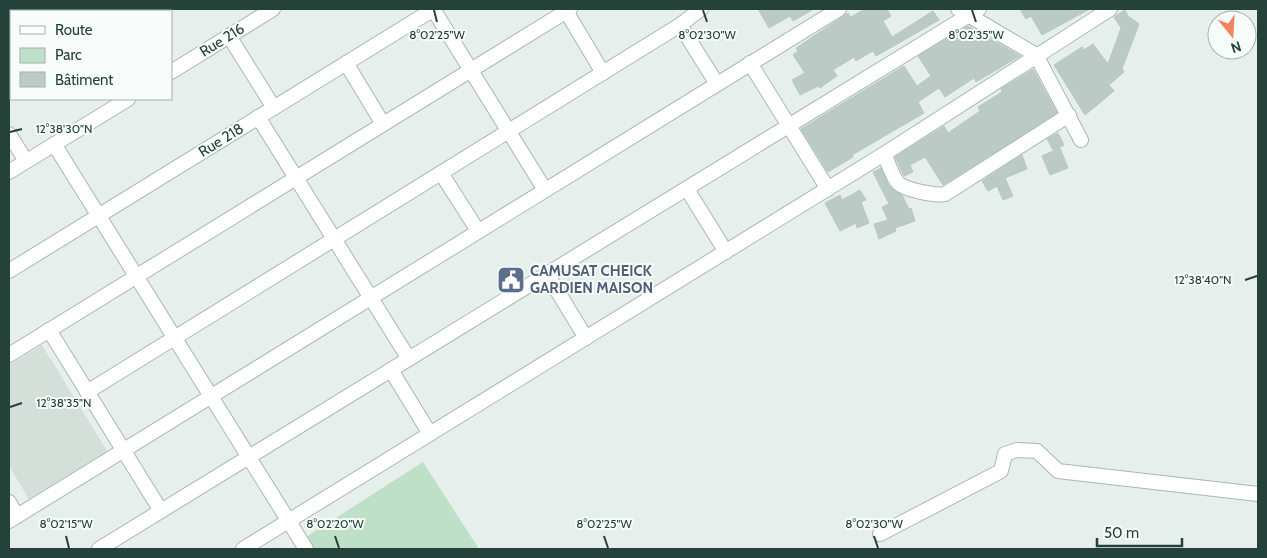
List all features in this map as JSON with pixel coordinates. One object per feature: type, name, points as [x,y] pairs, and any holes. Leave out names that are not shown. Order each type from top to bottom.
[{"type":"street","name":"Rue 216","points":[[172,71],[274,9]]},
{"type":"street","points":[[433,9],[546,190]]},
{"type":"street","name":"Rue 218","points":[[9,271],[433,9]]},
{"type":"street","points":[[87,392],[680,25],[701,9]]},
{"type":"street","points":[[9,502],[13,518],[839,9]]},
{"type":"street","points":[[243,549],[828,189],[1110,9]]},
{"type":"street","points":[[9,355],[568,10],[603,73]]},
{"type":"street","points":[[99,549],[789,126],[969,11],[1036,55],[1081,140]]},
{"type":"street","points":[[680,25],[717,84]]},
{"type":"street","points":[[229,36],[274,108]]},
{"type":"street","points":[[346,63],[383,124]]},
{"type":"street","points":[[750,63],[828,189]]},
{"type":"street","points":[[9,172],[126,100]]},
{"type":"street","points":[[884,154],[898,183],[904,187],[938,196],[945,194],[1069,115]]},
{"type":"street","points":[[258,117],[409,359]]},
{"type":"street","points":[[9,134],[26,162]]},
{"type":"street","points":[[54,144],[306,549]]},
{"type":"street","points":[[441,173],[478,231]]},
{"type":"street","points":[[686,189],[726,252]]},
{"type":"street","points":[[547,274],[586,338]]},
{"type":"street","points":[[49,330],[161,511]]},
{"type":"street","points":[[391,370],[430,434]]},
{"type":"street","points":[[880,534],[1001,471],[1005,454],[1017,450],[1037,451],[1058,471],[1258,494]]},
{"type":"shaded area","points":[[42,345],[107,451],[29,499],[9,466],[9,365]]},
{"type":"green space","points":[[423,462],[479,549],[310,549],[303,539]]},
{"type":"building","points":[[758,9],[814,9],[793,21],[790,16],[769,28]]},
{"type":"building","points":[[865,9],[887,9],[891,16],[883,21],[892,37],[933,11],[939,20],[876,56],[873,51],[856,61],[854,57],[833,70],[837,76],[820,88],[818,86],[800,95],[792,80],[805,73],[793,55],[798,51],[796,48],[848,13],[851,17]]},
{"type":"building","points":[[1020,9],[1090,9],[1042,35],[1031,16],[1026,19]]},
{"type":"building","points":[[1125,10],[1128,16],[1139,24],[1122,69],[1124,72],[1109,85],[1114,91],[1085,115],[1054,65],[1082,47],[1084,50],[1093,44],[1108,64],[1121,28],[1114,17]]},
{"type":"building","points":[[968,26],[1020,56],[976,82],[974,78],[945,97],[939,88],[918,102],[924,113],[852,155],[853,157],[828,172],[801,129],[904,66],[917,86],[931,76],[918,56]]},
{"type":"building","points":[[1033,69],[1057,113],[943,185],[925,157],[910,165],[913,172],[904,176],[895,157],[944,126],[948,133],[980,111],[978,107],[1002,92],[1001,89]]},
{"type":"building","points":[[1058,133],[1064,145],[1053,150],[1047,139]]},
{"type":"building","points":[[1060,148],[1068,168],[1050,175],[1042,156]]},
{"type":"building","points":[[1022,155],[1027,169],[1005,178],[1013,196],[1003,200],[997,186],[988,191],[982,181]]},
{"type":"building","points":[[881,168],[889,186],[902,195],[909,209],[911,208],[915,221],[895,228],[896,231],[879,239],[874,224],[888,220],[882,207],[889,204],[873,172]]},
{"type":"building","points":[[860,190],[866,200],[861,202],[869,223],[857,228],[856,223],[840,231],[825,203],[840,195],[842,200]]},
{"type":"place","name":"CAMUSAT CHEICK GARDIEN MAISON","points":[[511,280]]}]
